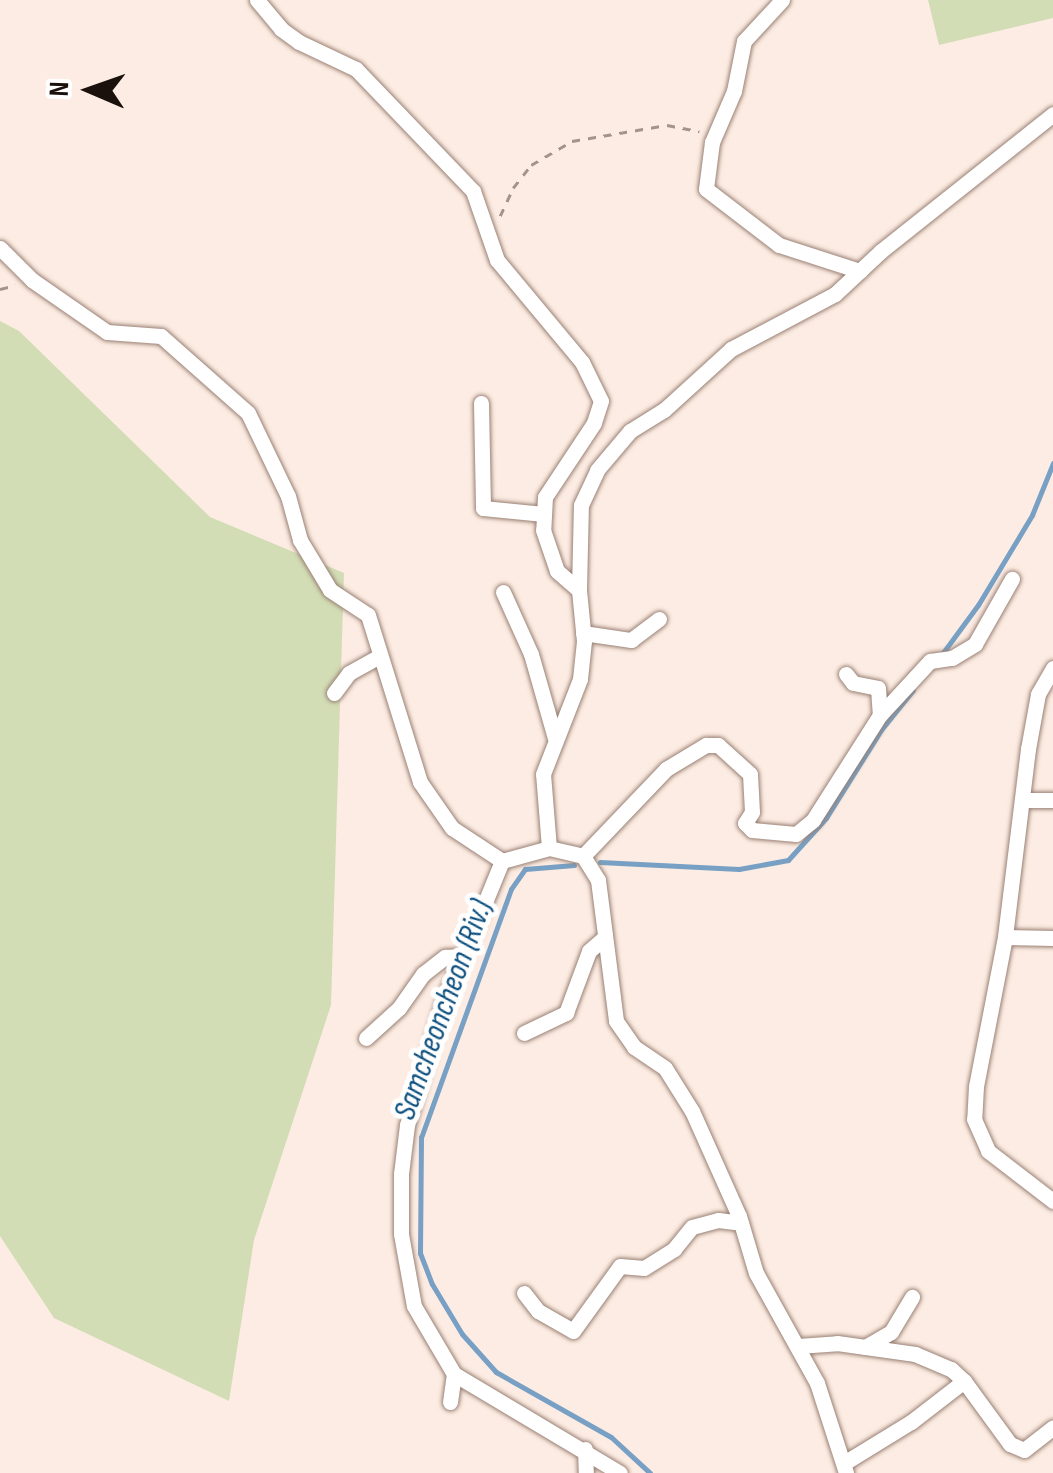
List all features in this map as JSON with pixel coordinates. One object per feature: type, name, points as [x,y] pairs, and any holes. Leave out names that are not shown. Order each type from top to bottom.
[{"type":"street","points":[[257,0],[280,28],[299,42],[356,69],[472,191],[497,260],[582,362],[602,400],[594,423],[545,497],[543,530],[557,572],[579,590]]},
{"type":"street","points":[[782,0],[744,41],[734,90],[716,134],[706,189],[779,245],[860,271]]},
{"type":"street","points":[[550,848],[543,774],[580,678],[581,504],[597,470],[630,431],[664,410],[731,349],[835,294],[1053,114]]},
{"type":"street","points":[[0,248],[32,280],[108,332],[160,336],[248,412],[288,496],[300,540],[330,590],[368,614],[420,782],[452,828],[502,862]]},
{"type":"street","points":[[481,403],[482,508],[544,514]]},
{"type":"street","points":[[583,856],[666,770],[706,745],[718,746],[734,756],[750,774],[753,800],[745,824],[752,830],[796,834],[814,820],[880,715],[930,661],[950,658],[976,644],[1012,580]]},
{"type":"street","points":[[503,592],[531,654],[555,738]]},
{"type":"street","points":[[583,634],[631,640],[659,618]]},
{"type":"street","points":[[334,693],[350,672],[380,656]]},
{"type":"street","points":[[1053,668],[1038,694],[1005,936],[976,1086],[974,1119],[988,1150],[1053,1201]]},
{"type":"street","points":[[846,674],[853,683],[878,688],[880,715]]},
{"type":"street","points":[[1022,800],[1053,800]]},
{"type":"street","points":[[502,862],[550,848],[583,856],[598,880],[616,1021],[634,1047],[665,1068],[692,1112],[742,1223],[756,1273],[817,1384],[845,1468],[964,1381]]},
{"type":"street","points":[[502,862],[445,996],[407,1125],[401,1174],[401,1234],[414,1306],[454,1374],[620,1473]]},
{"type":"street","points":[[1005,936],[1053,938]]},
{"type":"street","points":[[524,1032],[566,1013],[589,951],[605,937]]},
{"type":"street","points":[[366,1038],[398,1008],[422,974],[445,956],[463,956]]},
{"type":"street","points":[[524,1293],[538,1311],[573,1332],[620,1266],[644,1268],[674,1249],[692,1227],[718,1220],[742,1223]]},
{"type":"street","points":[[865,1347],[891,1332],[912,1296]]},
{"type":"street","points":[[798,1346],[865,1347],[915,1354],[951,1369],[1010,1444],[1024,1450],[1053,1426]]},
{"type":"street","points":[[450,1402],[454,1374]]},
{"type":"street","points":[[586,1450],[586,1473]]},
{"type":"path","points":[[488,236],[513,188],[532,165],[572,140],[666,125],[716,134]]},
{"type":"green space","points":[[928,0],[1053,0],[1053,18],[939,45]]},
{"type":"green space","points":[[0,321],[19,331],[210,517],[344,573],[331,1005],[254,1240],[229,1401],[54,1318],[0,1236]]},
{"type":"waterway","name":"Samcheoncheon (Riv.)","points":[[942,654],[978,605],[1032,515],[1053,463]]},
{"type":"waterway","name":"Samcheoncheon (Riv.)","points":[[600,862],[739,869],[788,860],[826,818],[881,730],[913,690]]},
{"type":"waterway","name":"Samcheoncheon (Riv.)","points":[[574,865],[525,869],[511,889],[421,1137],[420,1253],[432,1284],[462,1334],[496,1372],[611,1437],[650,1473]]}]
